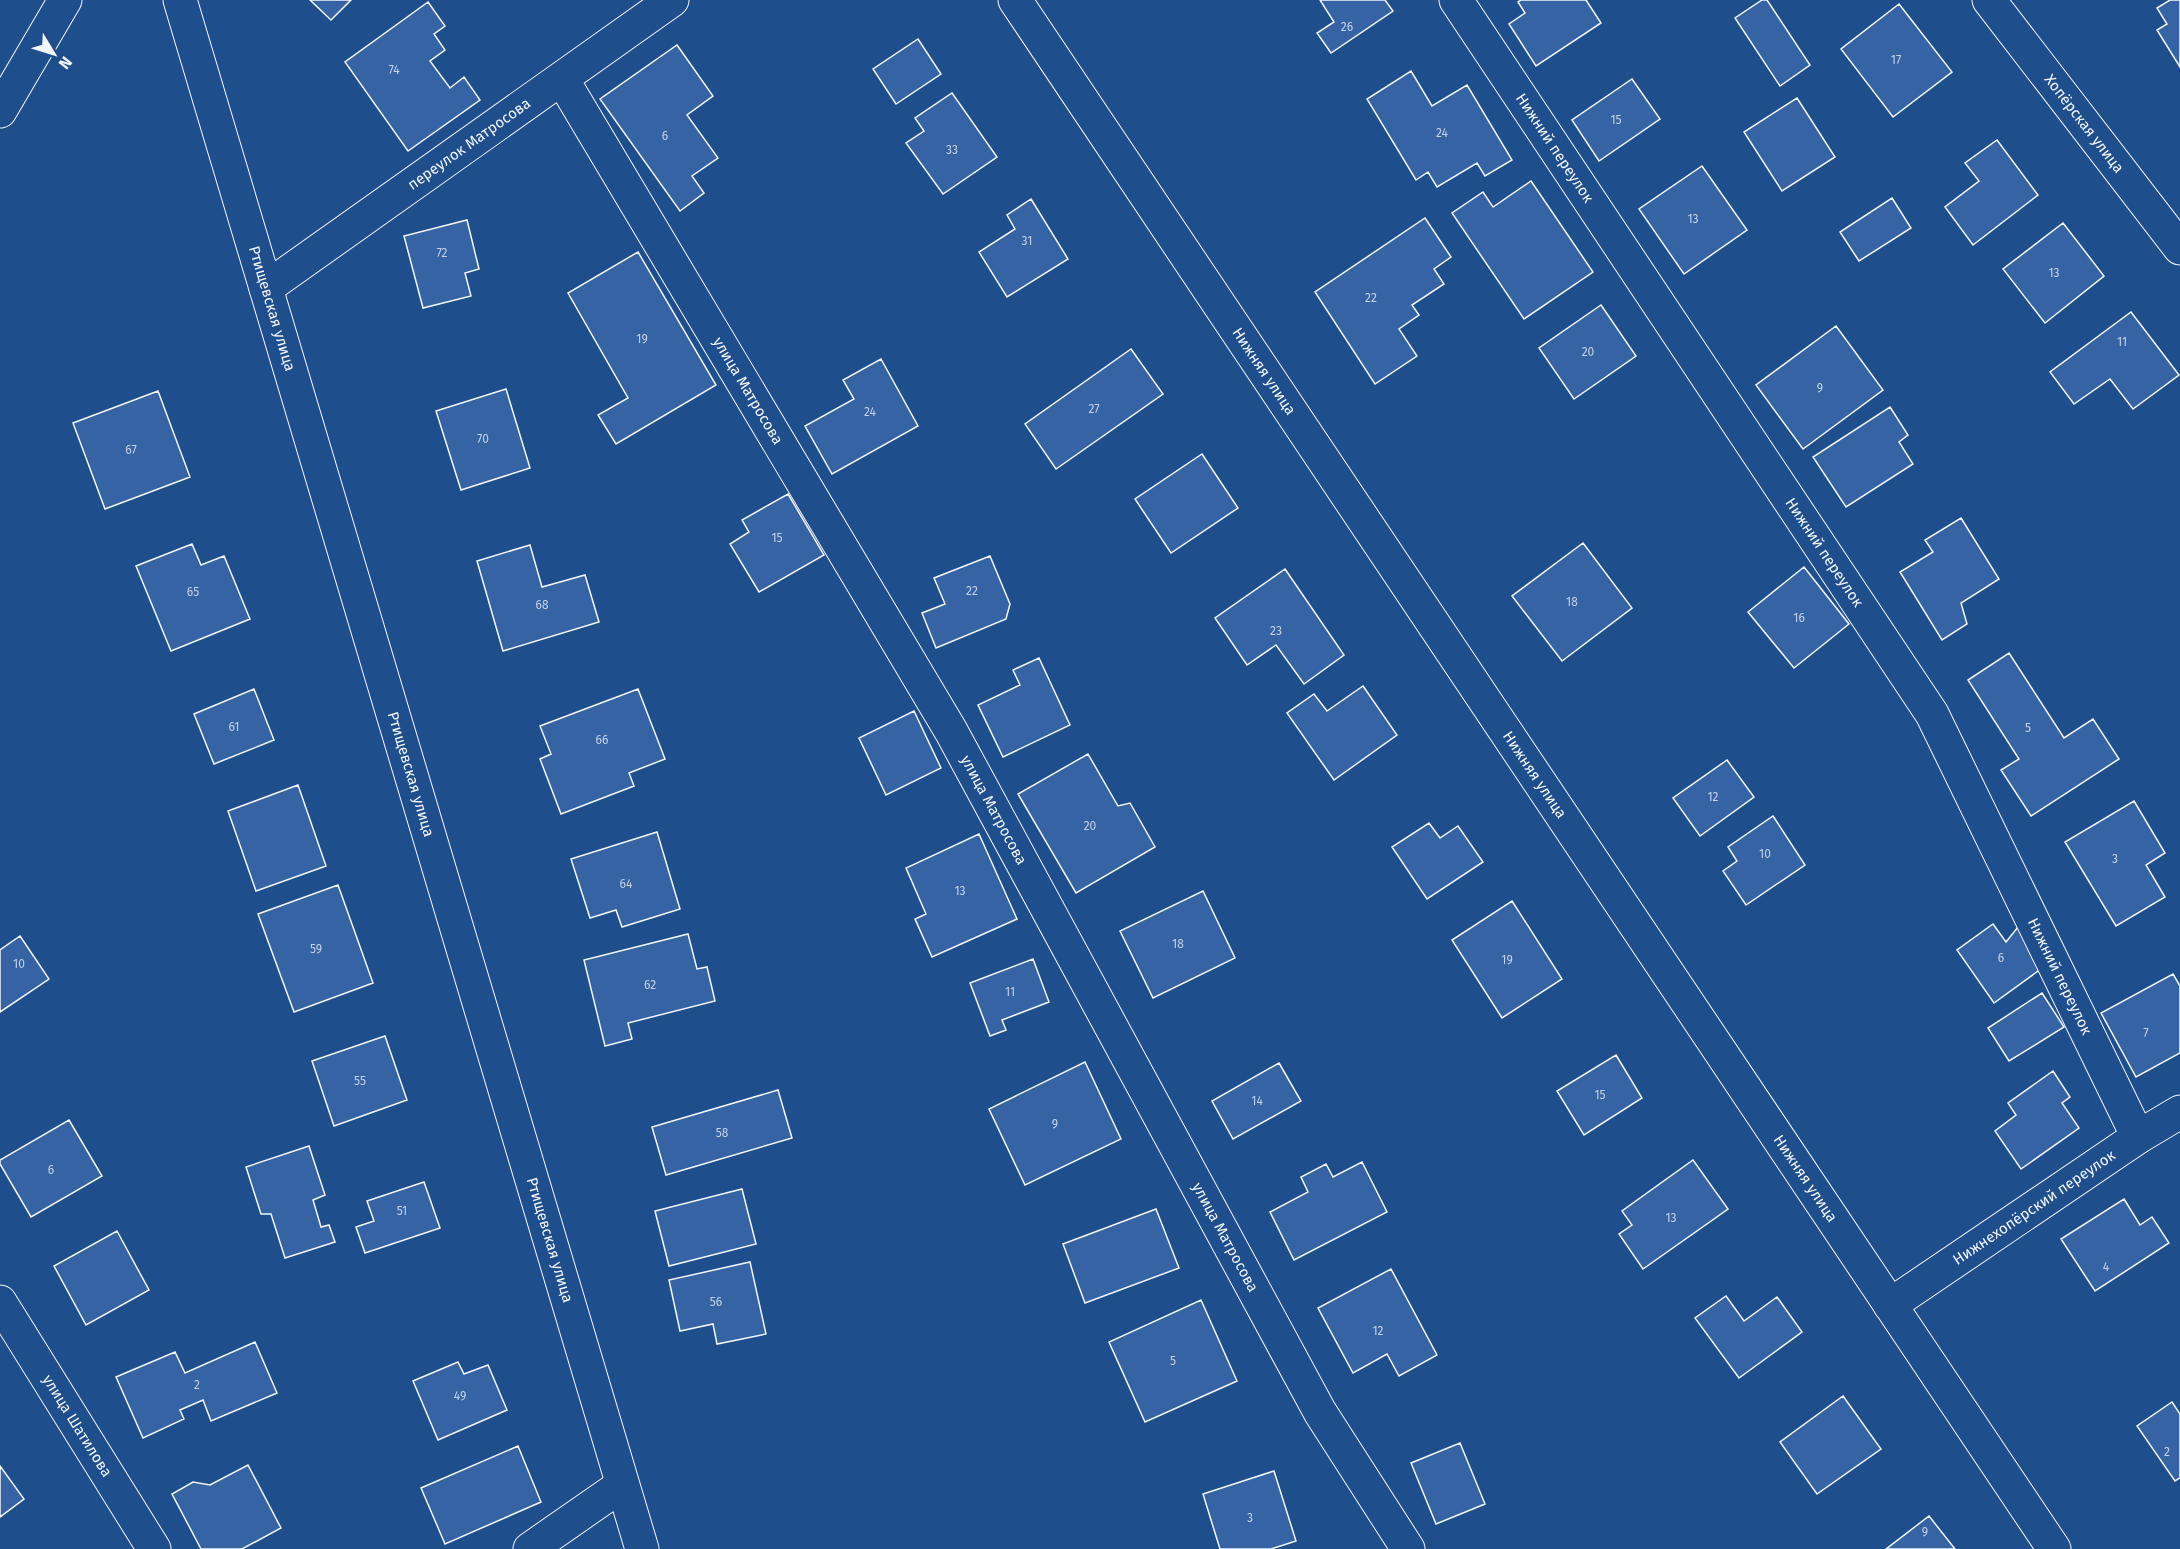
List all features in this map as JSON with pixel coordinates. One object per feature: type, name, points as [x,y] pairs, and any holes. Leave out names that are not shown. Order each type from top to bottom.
[{"type":"street","points":[[0,111],[65,0]]},
{"type":"street","name":"Ртищевская улица","points":[[180,0],[642,1549]]},
{"type":"street","name":"переулок Матросова","points":[[266,288],[672,0]]},
{"type":"street","name":"Нижняя улица","points":[[1015,0],[2054,1549]]},
{"type":"street","name":"Нижний переулок","points":[[1456,0],[1932,714],[2138,1137]]},
{"type":"street","name":"Хопёрская улица","points":[[1989,0],[2180,248]]},
{"type":"street","name":"улица Матросова","points":[[562,79],[951,731],[1320,1412],[1408,1549]]},
{"type":"street","name":"Нижнехопёрский переулок","points":[[1890,1305],[2138,1137],[2180,1112]]},
{"type":"street","name":"улица Шатилова","points":[[0,1302],[154,1549]]},
{"type":"street","points":[[530,1549],[622,1485]]},
{"type":"building","points":[[310,0],[351,0],[331,20]]},
{"type":"building","points":[[1320,0],[1385,0],[1393,11],[1331,53],[1317,33],[1334,22]]},
{"type":"building","points":[[1521,0],[1586,0],[1601,23],[1536,66],[1509,24],[1525,13],[1518,2]]},
{"type":"building","points":[[1762,0],[1767,0],[1810,65],[1780,86],[1735,18]]},
{"type":"building","points":[[2170,0],[2180,0],[2180,67],[2157,30],[2167,24],[2157,8]]},
{"type":"building","points":[[428,2],[445,26],[434,34],[445,50],[430,61],[450,88],[464,77],[480,100],[408,151],[345,62]]},
{"type":"building","points":[[1899,4],[1952,72],[1893,117],[1841,49]]},
{"type":"building","points":[[918,39],[941,74],[896,104],[873,69]]},
{"type":"building","points":[[677,45],[713,96],[687,115],[718,158],[692,176],[704,193],[680,211],[600,99]]},
{"type":"building","points":[[1411,71],[1432,106],[1467,85],[1512,160],[1485,176],[1477,163],[1437,187],[1428,172],[1416,180],[1367,99]]},
{"type":"building","points":[[1632,79],[1660,119],[1599,161],[1572,120]]},
{"type":"building","points":[[952,93],[997,157],[943,194],[906,143],[924,131],[915,118]]},
{"type":"building","points":[[1797,98],[1835,157],[1782,191],[1744,132]]},
{"type":"building","points":[[1997,140],[2038,195],[1973,245],[1945,207],[1979,181],[1965,163]]},
{"type":"building","points":[[1702,166],[1747,230],[1684,274],[1639,209]]},
{"type":"building","points":[[1531,181],[1593,272],[1524,319],[1452,213],[1483,192],[1493,207]]},
{"type":"building","points":[[1892,198],[1911,228],[1859,261],[1840,232]]},
{"type":"building","points":[[1031,199],[1068,259],[1007,297],[979,252],[1015,229],[1007,215]]},
{"type":"building","points":[[1425,218],[1451,257],[1434,269],[1444,284],[1412,305],[1419,315],[1399,329],[1417,356],[1375,384],[1315,292]]},
{"type":"building","points":[[467,220],[479,269],[465,273],[471,296],[423,308],[404,236]]},
{"type":"building","points":[[2063,223],[2104,276],[2045,323],[2003,269]]},
{"type":"building","points":[[638,252],[716,385],[616,444],[598,415],[628,398],[568,293]]},
{"type":"building","points":[[1601,305],[1636,356],[1574,399],[1539,348]]},
{"type":"building","points":[[2131,312],[2179,375],[2133,409],[2110,379],[2074,404],[2050,372]]},
{"type":"building","points":[[1836,326],[1883,390],[1803,449],[1756,385]]},
{"type":"building","points":[[1131,349],[1163,394],[1056,469],[1025,424]]},
{"type":"building","points":[[881,359],[918,426],[832,474],[805,426],[854,399],[843,380]]},
{"type":"building","points":[[506,389],[530,468],[461,490],[436,411]]},
{"type":"building","points":[[158,391],[190,477],[105,509],[73,423]]},
{"type":"building","points":[[1890,407],[1908,435],[1899,442],[1913,464],[1846,507],[1813,457]]},
{"type":"building","points":[[1202,454],[1238,508],[1171,553],[1135,499]]},
{"type":"building","points":[[788,494],[824,555],[759,592],[730,544],[749,532],[742,520]]},
{"type":"building","points":[[1961,518],[1999,579],[1961,603],[1967,624],[1942,640],[1900,572],[1933,552],[1925,540]]},
{"type":"building","points":[[1583,543],[1632,608],[1562,661],[1512,596]]},
{"type":"building","points":[[192,544],[201,565],[224,556],[250,619],[171,651],[136,566]]},
{"type":"building","points":[[530,545],[542,587],[585,575],[599,622],[503,651],[477,561]]},
{"type":"building","points":[[990,556],[1010,604],[1006,619],[936,648],[922,613],[945,604],[934,578]]},
{"type":"building","points":[[1804,567],[1849,624],[1794,668],[1748,612]]},
{"type":"building","points":[[1285,569],[1344,655],[1304,684],[1276,645],[1247,665],[1215,618]]},
{"type":"building","points":[[2009,653],[2064,738],[2093,719],[2119,759],[2031,816],[2001,770],[2019,759],[1968,680]]},
{"type":"building","points":[[1039,658],[1070,725],[1003,757],[978,705],[1020,685],[1013,670]]},
{"type":"building","points":[[1363,686],[1397,735],[1334,780],[1287,713],[1314,694],[1327,711]]},
{"type":"building","points":[[254,689],[274,740],[214,764],[194,714]]},
{"type":"building","points":[[638,689],[665,759],[629,773],[634,786],[561,814],[540,759],[551,754],[540,726]]},
{"type":"building","points":[[914,711],[941,768],[886,795],[859,738]]},
{"type":"building","points":[[1088,754],[1118,806],[1130,803],[1155,847],[1076,893],[1018,794]]},
{"type":"building","points":[[1727,760],[1754,797],[1700,836],[1673,798]]},
{"type":"building","points":[[298,785],[326,866],[256,891],[228,811]]},
{"type":"building","points":[[2134,801],[2165,853],[2146,865],[2165,897],[2116,926],[2065,842]]},
{"type":"building","points":[[1773,816],[1805,865],[1746,905],[1723,871],[1737,861],[1728,847]]},
{"type":"building","points":[[1429,823],[1440,838],[1458,826],[1483,862],[1427,899],[1392,847]]},
{"type":"building","points":[[657,832],[680,909],[622,927],[616,910],[590,918],[571,859]]},
{"type":"building","points":[[979,834],[1017,919],[932,957],[915,919],[926,914],[906,868]]},
{"type":"building","points":[[338,885],[373,983],[294,1012],[258,914]]},
{"type":"building","points":[[1203,891],[1235,958],[1153,998],[1120,931]]},
{"type":"building","points":[[1512,901],[1562,979],[1502,1018],[1452,940]]},
{"type":"building","points":[[1993,924],[2006,942],[2018,927],[2045,966],[1994,1003],[1957,950]]},
{"type":"building","points":[[688,934],[697,969],[707,967],[715,1001],[628,1023],[632,1039],[605,1046],[584,960]]},
{"type":"building","points":[[20,936],[49,979],[0,1012],[0,950]]},
{"type":"building","points":[[1033,959],[1049,1002],[1002,1020],[1006,1030],[990,1036],[970,983]]},
{"type":"building","points":[[2173,974],[2180,986],[2180,1053],[2136,1077],[2101,1013]]},
{"type":"building","points":[[2042,993],[2064,1027],[2009,1061],[1988,1028]]},
{"type":"building","points":[[385,1036],[407,1100],[334,1126],[312,1061]]},
{"type":"building","points":[[1616,1055],[1642,1098],[1584,1135],[1557,1091]]},
{"type":"building","points":[[1085,1062],[1121,1139],[1025,1185],[989,1109]]},
{"type":"building","points":[[1279,1063],[1301,1101],[1233,1139],[1212,1101]]},
{"type":"building","points":[[2053,1071],[2070,1097],[2062,1103],[2079,1128],[2021,1169],[1995,1131],[2016,1115],[2008,1103]]},
{"type":"building","points":[[778,1090],[792,1138],[666,1175],[652,1127]]},
{"type":"building","points":[[69,1120],[102,1176],[31,1217],[0,1164],[0,1160]]},
{"type":"building","points":[[309,1146],[325,1195],[313,1200],[321,1227],[329,1225],[335,1242],[285,1258],[271,1214],[261,1214],[246,1167]]},
{"type":"building","points":[[1693,1160],[1728,1209],[1643,1269],[1619,1234],[1632,1225],[1622,1211]]},
{"type":"building","points":[[1362,1162],[1387,1212],[1294,1260],[1270,1212],[1308,1192],[1301,1177],[1326,1164],[1333,1177]]},
{"type":"building","points":[[424,1182],[440,1228],[365,1253],[356,1227],[374,1221],[367,1201]]},
{"type":"building","points":[[742,1189],[756,1244],[669,1266],[655,1211]]},
{"type":"building","points":[[2124,1199],[2140,1225],[2152,1217],[2169,1243],[2095,1291],[2061,1239]]},
{"type":"building","points":[[1156,1209],[1179,1268],[1085,1303],[1063,1244]]},
{"type":"building","points":[[117,1231],[149,1290],[86,1325],[54,1266]]},
{"type":"building","points":[[750,1262],[766,1334],[717,1344],[713,1324],[680,1331],[669,1280]]},
{"type":"building","points":[[1391,1269],[1437,1355],[1399,1376],[1387,1354],[1353,1373],[1318,1308]]},
{"type":"building","points":[[1726,1296],[1744,1321],[1777,1297],[1802,1332],[1739,1378],[1695,1318]]},
{"type":"building","points":[[1201,1300],[1237,1381],[1145,1422],[1109,1342]]},
{"type":"building","points":[[255,1342],[277,1393],[211,1421],[203,1400],[180,1410],[184,1419],[143,1438],[116,1377],[175,1352],[185,1373]]},
{"type":"building","points":[[458,1362],[464,1374],[488,1365],[507,1410],[438,1440],[413,1381]]},
{"type":"building","points":[[1843,1396],[1881,1449],[1817,1494],[1780,1442]]},
{"type":"building","points":[[2172,1402],[2180,1414],[2180,1478],[2175,1481],[2137,1426]]},
{"type":"building","points":[[1460,1443],[1485,1504],[1436,1524],[1411,1463]]},
{"type":"building","points":[[518,1446],[541,1502],[445,1544],[421,1488]]},
{"type":"building","points":[[248,1465],[281,1528],[242,1549],[201,1549],[172,1494],[193,1482],[210,1485]]},
{"type":"building","points":[[0,1466],[24,1499],[0,1517]]},
{"type":"building","points":[[1274,1471],[1296,1541],[1271,1549],[1220,1549],[1203,1494]]},
{"type":"building","points":[[1929,1516],[1955,1549],[1886,1549]]}]
